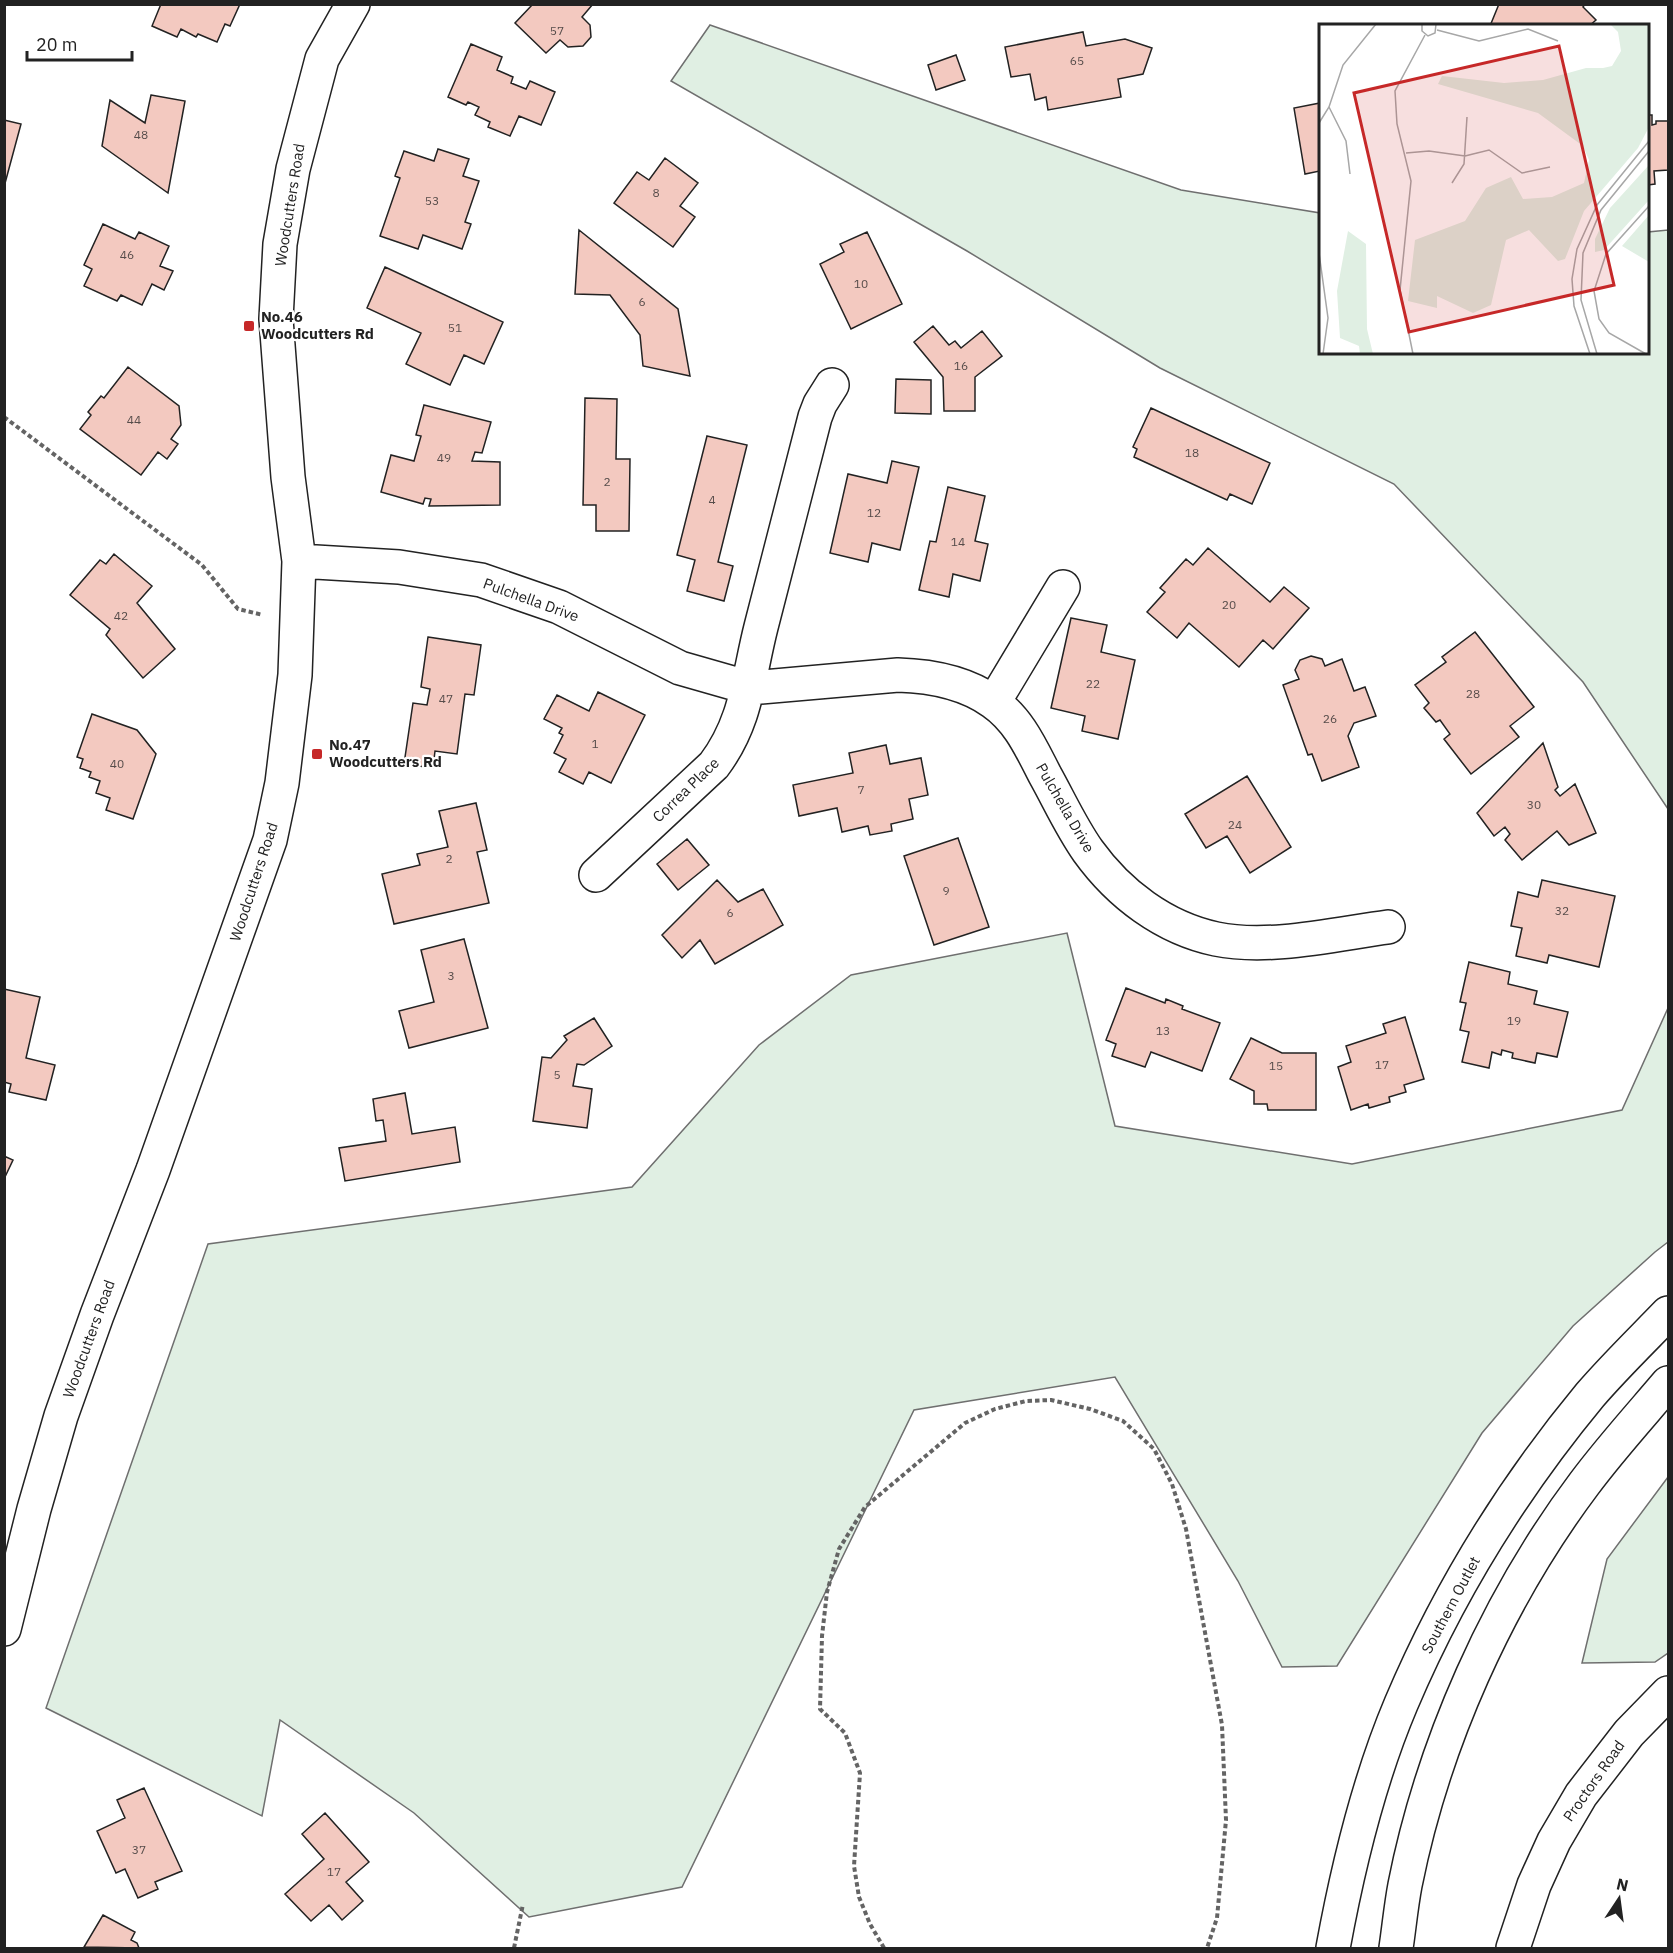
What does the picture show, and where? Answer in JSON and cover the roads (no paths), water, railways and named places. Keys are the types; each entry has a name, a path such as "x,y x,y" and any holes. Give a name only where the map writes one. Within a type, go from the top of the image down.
{"main road":[{"name":"Woodcutters Road","path":"4,1629 34,1509 62,1416 97,1315 153,1170 270,840 282,783 295,675 298,561 288,477 276,319 280,244 293,169 322,59 353,4"},
{"path":"750,688 757,646 815,417 820,404 832,386"},
{"name":"Pulchella Drive","path":"298,561 399,567 481,580 559,607 680,668 750,688 898,675 922,675 971,688 994,702 1022,732 1087,850 1122,889 1160,918 1187,931 1218,939 1249,943 1283,941 1388,927"},
{"path":"994,702 1063,587"},
{"name":"Correa Place","path":"596,875 714,765 727,748 750,688"},
{"name":"Southern Outlet","path":"1333,1948 1357,1833 1376,1773 1400,1706 1448,1607 1503,1514 1549,1448 1592,1394 1668,1313"},
{"path":"1396,1948 1405,1886 1421,1819 1455,1719 1485,1648 1546,1539 1577,1494 1668,1383"},
{"name":"Proctors Road","path":"1513,1948 1542,1867 1554,1841 1581,1795 1629,1733 1668,1693"}],"place":[{"name":"No.46 Woodcutters Rd","path":"249,326"},
{"name":"No.47 Woodcutters Rd","path":"317,754"}]}
